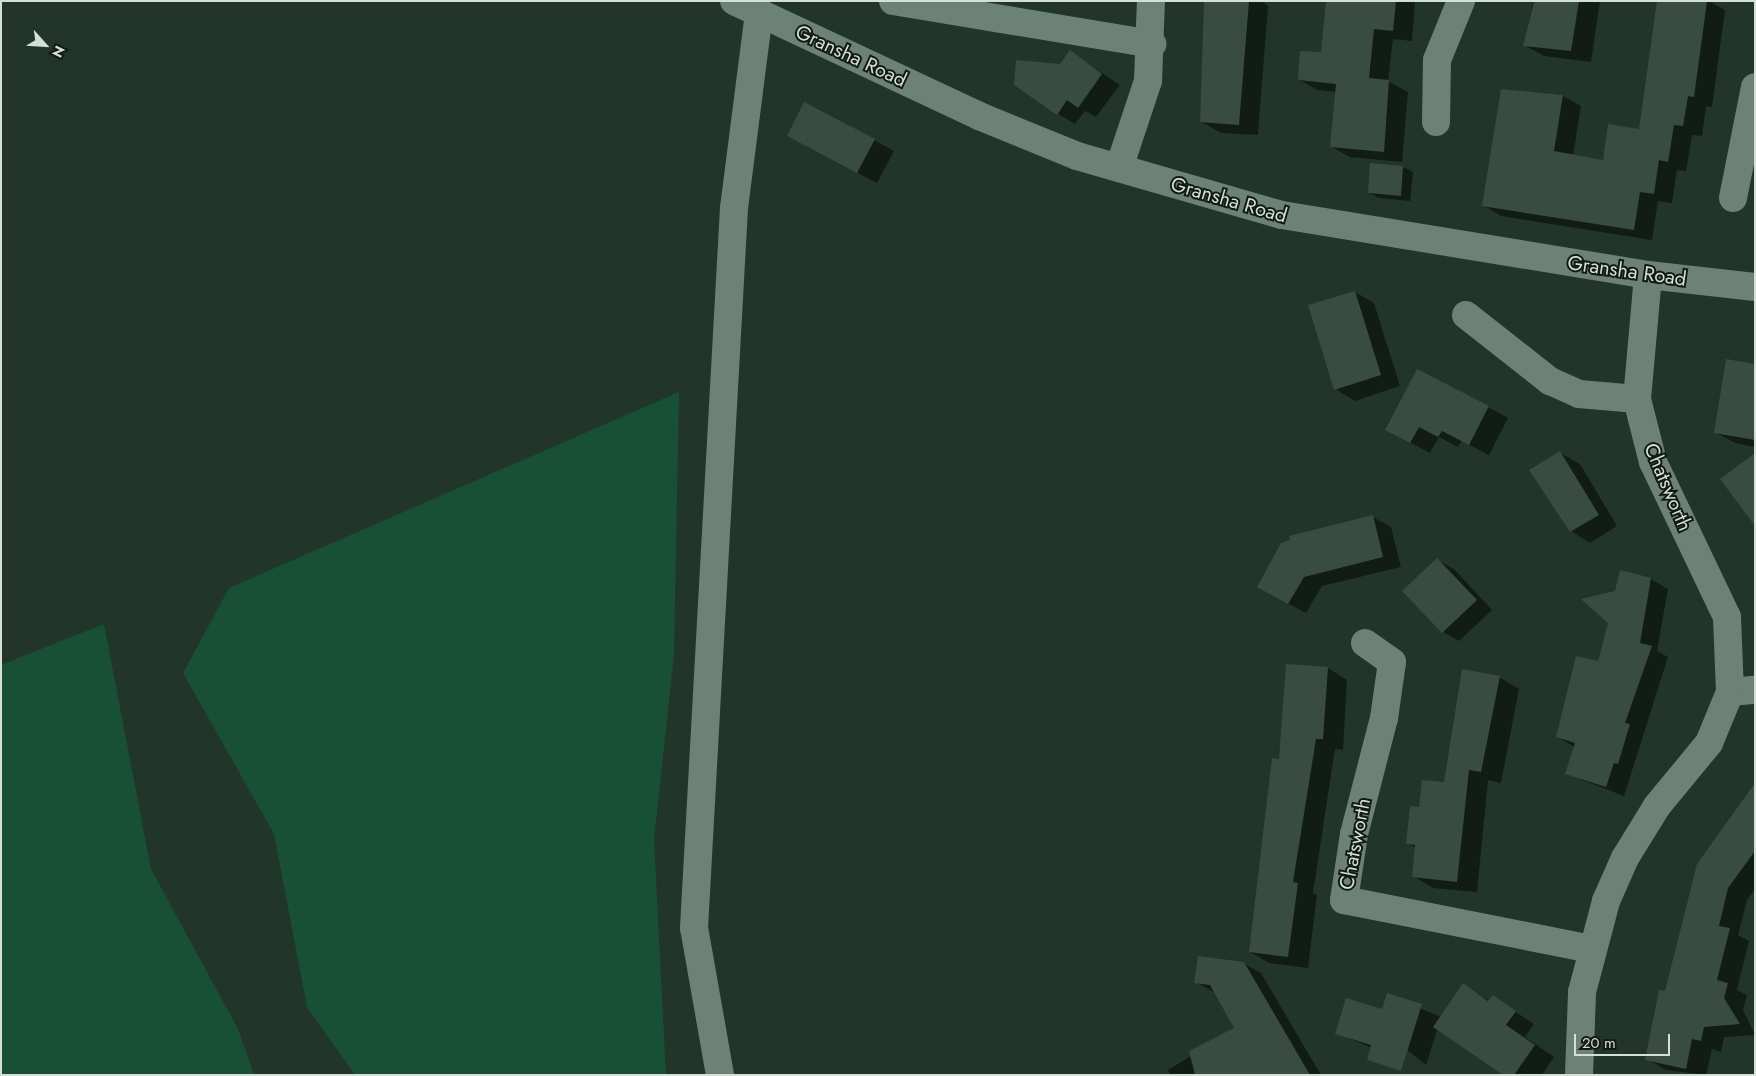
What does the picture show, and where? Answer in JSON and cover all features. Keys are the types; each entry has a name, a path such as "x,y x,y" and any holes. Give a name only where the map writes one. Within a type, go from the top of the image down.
{"street":[{"name":"Gransha Road","path":"734,1 979,116 1119,168 1312,224 1648,275 1755,287"},
{"path":"892,1 1152,44"},
{"path":"1119,168 1148,81 1152,44 1151,1"},
{"path":"1436,122 1437,60 1461,1"},
{"path":"720,1075 694,928 734,208 759,13"},
{"path":"1732,198 1755,87"},
{"name":"Chatsworth","path":"1578,1075 1582,992 1591,949 1625,858 1657,806 1709,743 1743,691 1728,617 1653,462 1637,399 1648,275"},
{"path":"1466,315 1550,381 1579,394 1637,399"},
{"name":"Chatsworth","path":"1365,643 1392,662 1384,718 1354,834 1344,900 1591,949"}],"green space":[{"path":"679,392 674,654 654,840 666,1075 355,1075 307,1007 274,834 183,673 229,588"},
{"path":"104,624 151,869 238,1029 254,1075 1,1075 1,665"}],"building":[{"path":"1204,1 1249,1 1239,125 1200,122"},
{"path":"1326,1 1396,1 1393,31 1374,29 1369,78 1389,80 1384,152 1330,147 1336,84 1298,80 1300,51 1321,52"},
{"path":"1534,1 1579,1 1571,51 1523,46"},
{"path":"1657,1 1707,1 1694,97 1688,96 1683,126 1674,125 1668,162 1659,160 1654,194 1640,192 1634,230 1482,206 1501,89 1563,95 1554,151 1603,160 1608,124 1639,129"},
{"path":"1070,50 1102,74 1078,108 1067,100 1057,115 1014,85 1016,60 1060,64"},
{"path":"804,102 875,139 857,173 787,136"},
{"path":"1370,163 1403,166 1401,196 1368,193"},
{"path":"1355,291 1381,375 1334,390 1308,305"},
{"path":"1726,359 1755,364 1755,440 1714,433"},
{"path":"1417,369 1489,406 1469,445 1442,431 1438,437 1419,427 1410,443 1385,430"},
{"path":"1560,451 1599,515 1570,532 1529,470"},
{"path":"1755,453 1755,526 1720,479"},
{"path":"1373,515 1383,557 1304,577 1288,604 1257,587 1281,543 1290,540 1289,536"},
{"path":"1437,558 1477,600 1442,633 1402,591"},
{"path":"1620,570 1651,578 1640,643 1652,646 1625,723 1630,724 1618,764 1614,763 1606,787 1565,774 1575,743 1556,737 1576,656 1598,661 1608,623 1581,599 1615,591"},
{"path":"1286,664 1328,667 1323,739 1316,739 1293,882 1298,883 1288,957 1249,952 1272,758 1279,759"},
{"path":"1462,669 1500,676 1481,772 1469,770 1457,882 1412,877 1415,845 1406,844 1410,806 1419,807 1422,780 1444,782"},
{"path":"1755,783 1755,851 1728,888 1719,926 1730,928 1717,980 1728,983 1724,998 1740,1024 1704,1027 1701,1041 1692,1039 1686,1069 1645,1060 1659,990 1665,991 1697,864"},
{"path":"1198,956 1244,962 1310,1075 1195,1075 1189,1051 1234,1028 1210,985 1194,983"},
{"path":"1463,983 1488,1001 1493,995 1516,1011 1506,1025 1535,1045 1514,1075 1503,1075 1433,1027"},
{"path":"1387,993 1422,1004 1401,1071 1367,1060 1371,1045 1335,1034 1346,998 1382,1009"}]}
